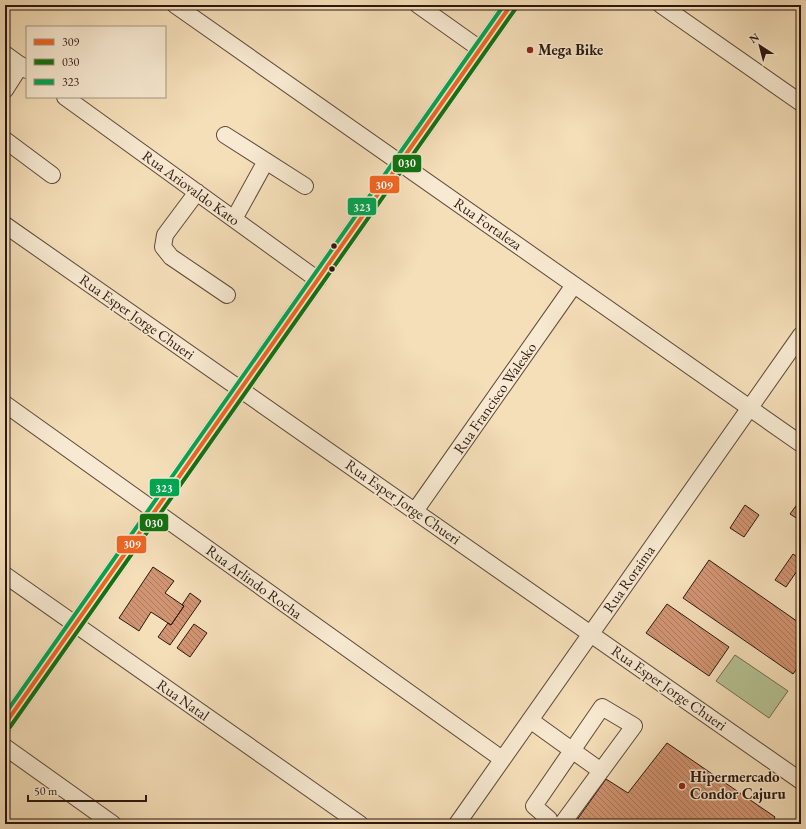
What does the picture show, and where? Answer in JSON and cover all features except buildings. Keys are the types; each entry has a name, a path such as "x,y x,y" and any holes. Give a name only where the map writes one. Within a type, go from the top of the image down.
{"street":[{"name":"Rua Fortaleza","path":"175,5 801,444"},
{"path":"418,5 480,49"},
{"path":"5,724 511,5"},
{"path":"661,5 801,103"},
{"path":"5,54 24,67 5,90"},
{"name":"Rua Ariovaldo Kato","path":"66,98 318,280"},
{"path":"225,135 305,186"},
{"path":"5,140 52,175"},
{"path":"234,219 266,161"},
{"path":"197,192 165,236 163,247 171,257 227,295"},
{"name":"Rua Esper Jorge Chueri","path":"5,224 801,781"},
{"name":"Rua Francisco Walesko","path":"415,511 574,285"},
{"name":"Rua Roraima","path":"457,824 801,335"},
{"name":"Rua Arlindo Rocha","path":"5,404 502,759"},
{"name":"Rua Natal","path":"5,575 360,824"},
{"path":"546,824 550,819 534,806 602,707 634,726 562,824"},
{"path":"530,720 601,770"},
{"path":"5,747 113,824"}],"green space":[{"path":"735,655 788,691 769,718 716,681"}],"transit line":[{"name":"323","path":"5,714 504,5"},
{"name":"309","path":"5,724 511,5"},
{"name":"030","path":"10,727 516,8"}],"place":[{"name":"Mega Bike","path":"530,50"},
{"name":"Hipermercado Condor Cajuru","path":"682,786"}]}
